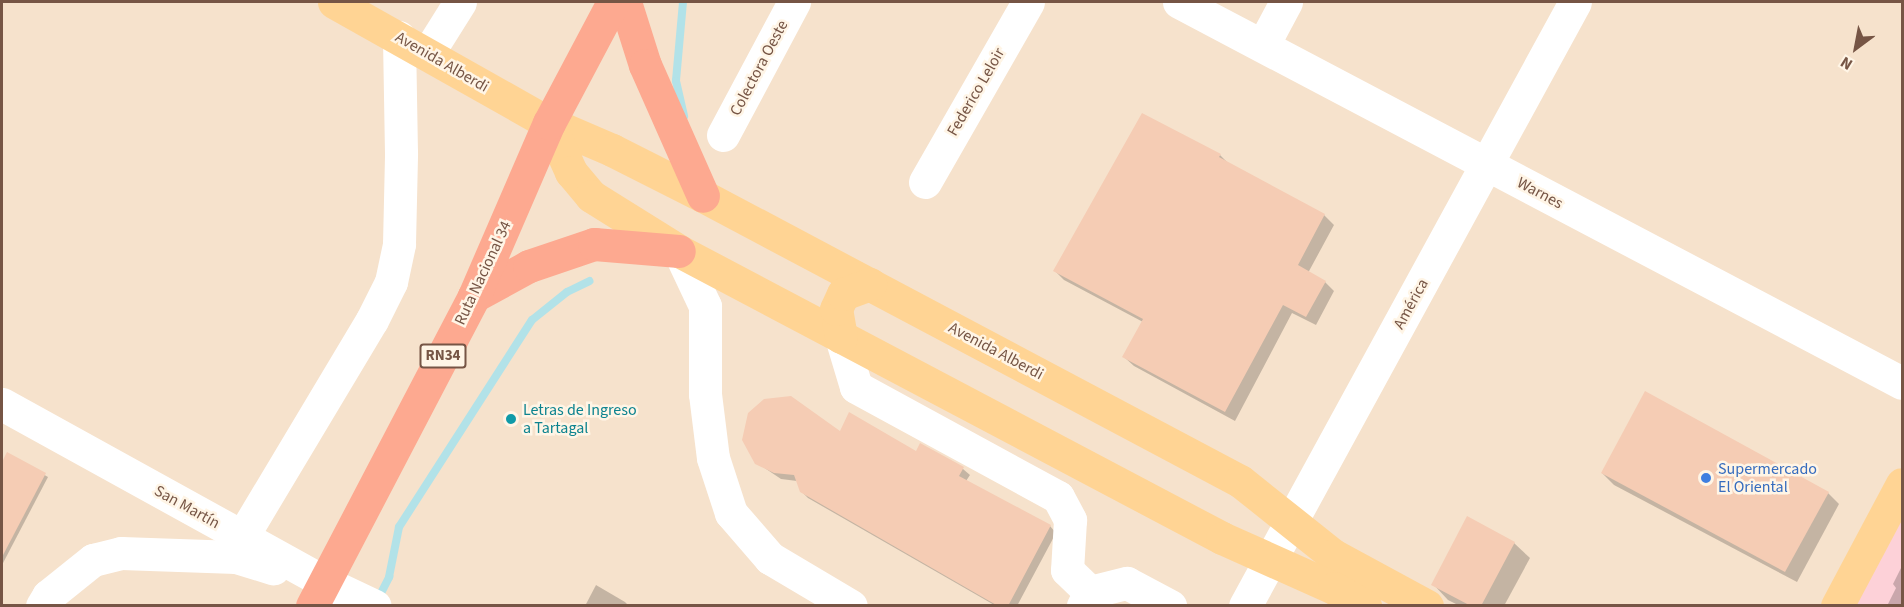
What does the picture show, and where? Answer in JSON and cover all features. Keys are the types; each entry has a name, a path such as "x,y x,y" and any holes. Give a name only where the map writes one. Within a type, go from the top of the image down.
{"highway":[{"name":"Ruta Nacional 34","path":"318,594 474,296 549,123 613,2"},
{"path":"626,2 645,65 703,196"},
{"path":"474,296 529,266 594,244 679,251"}],"main road":[{"name":"Avenida Alberdi","path":"334,2 549,123 612,150 703,196 1240,481 1333,555 1427,606"},
{"path":"549,123 571,172 591,196 679,251 1222,538 1365,606"},
{"path":"841,337 836,309 843,294 870,284"},
{"path":"1837,606 1902,484"}],"street":[{"path":"428,53 460,2"},
{"name":"Colectora Oeste","path":"723,135 794,2"},
{"name":"Federico Leloir","path":"925,182 1028,2"},
{"name":"Warnes","path":"1179,2 1902,382"},
{"path":"1263,45 1286,2"},
{"name":"América","path":"1245,606 1488,165 1575,2"},
{"path":"242,537 372,320 391,282 399,244 401,153 399,37"},
{"path":"679,251 705,306 705,394 713,458 732,513 770,558 850,606"},
{"path":"841,337 856,387 1058,497 1070,520 1067,570 1086,599 1127,583 1170,606"},
{"name":"San Martín","path":"2,404 242,537 318,594 375,606"},
{"path":"42,606 48,596 93,560 121,553 236,557 318,594"}],"shaded area":[{"path":"2,2 1902,2 1902,605 2,605"},
{"path":"1902,504 1902,605 1849,605"}],"building":[{"path":"1142,113 1221,154 1219,157 1325,214 1298,265 1326,281 1306,317 1283,305 1225,412 1122,357 1143,319 1053,271"},
{"name":"Supermercado El Oriental","path":"1645,391 1829,492 1785,572 1601,473"},
{"path":"791,396 840,431 849,412 916,451 920,443 964,467 959,476 1051,525 1008,606 998,606 800,492 794,475 774,473 755,464 742,440 748,413 764,399"},
{"path":"7,452 46,473 2,557 2,462"},
{"path":"1467,516 1515,542 1481,606 1471,606 1431,585"}],"waterway":[{"path":"683,2 676,81 684,116"},
{"path":"378,599 389,577 399,527 532,320 567,292 590,281"}],"place":[{"name":"Letras de Ingreso a Tartagal","path":"511,419"},
{"name":"Supermercado El Oriental","path":"1706,478"}]}
